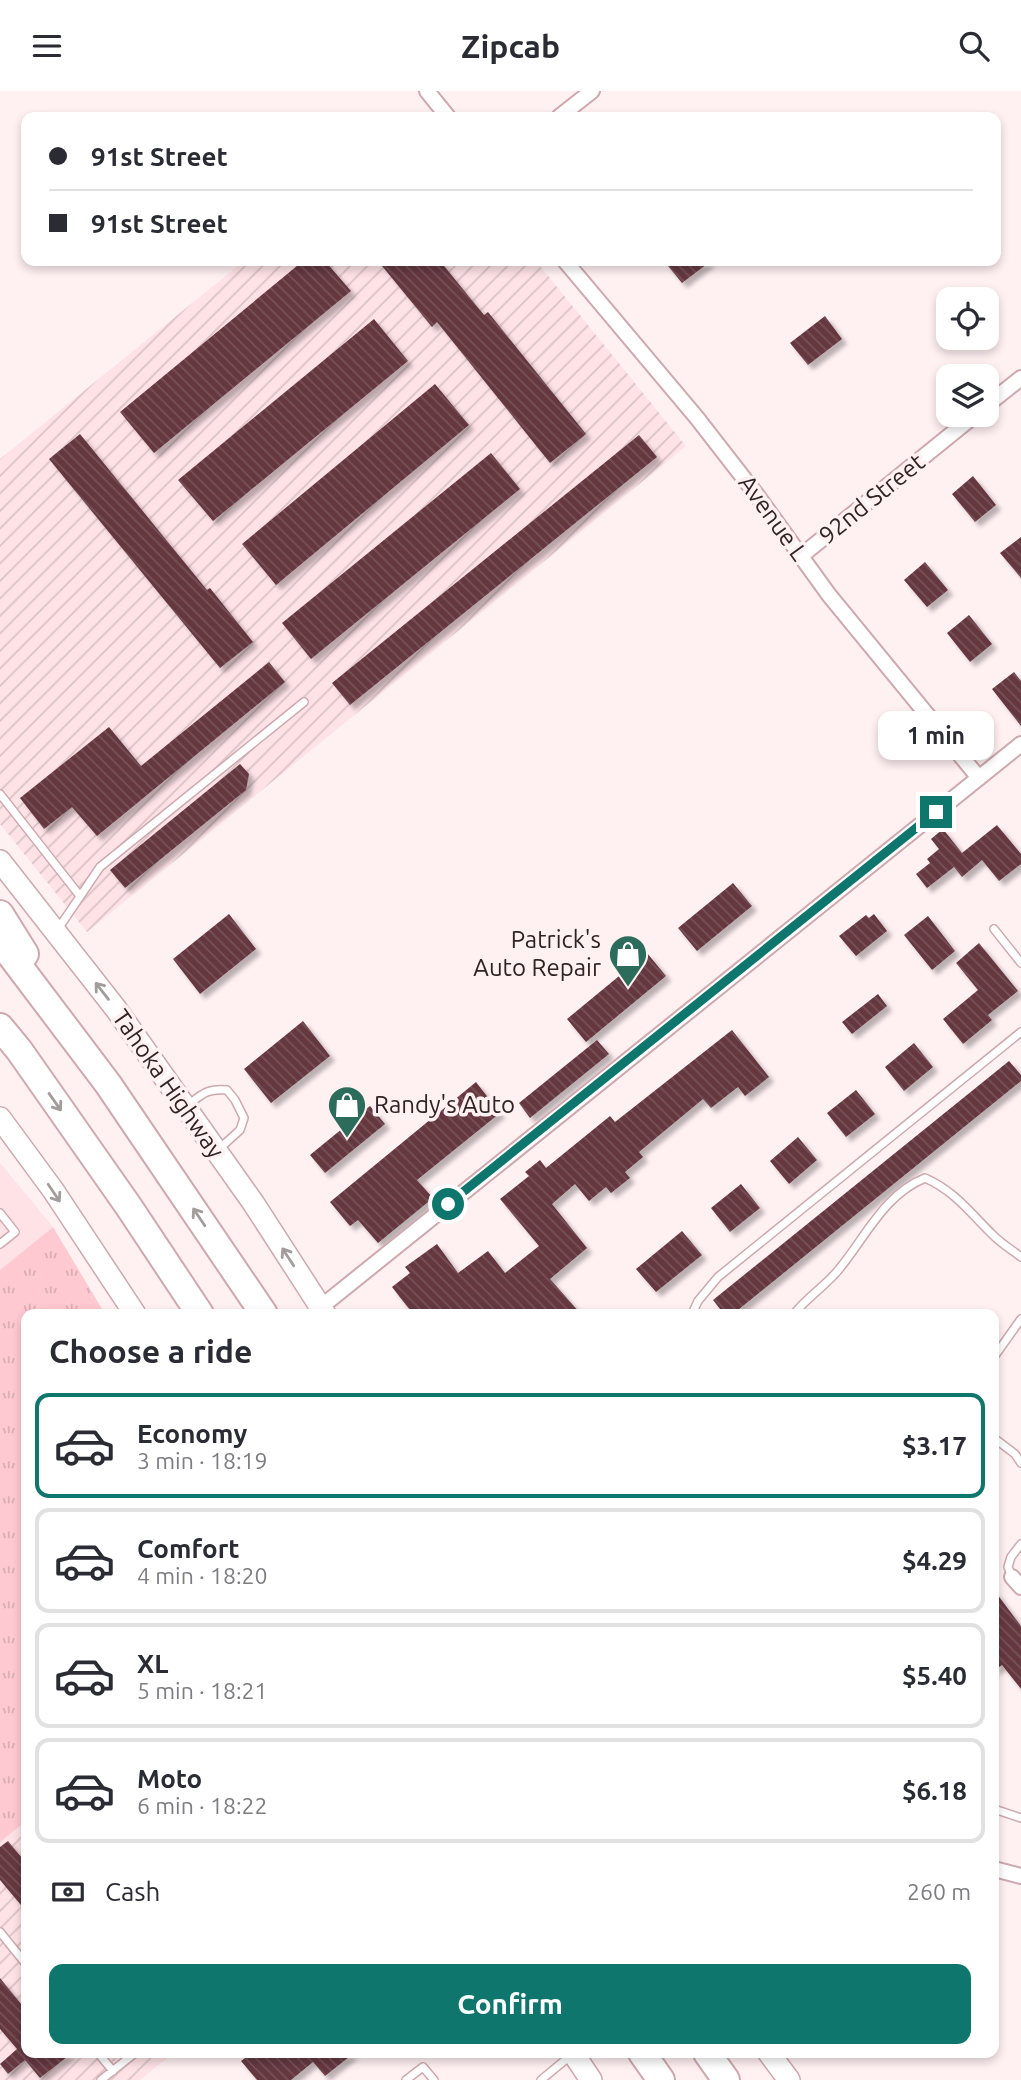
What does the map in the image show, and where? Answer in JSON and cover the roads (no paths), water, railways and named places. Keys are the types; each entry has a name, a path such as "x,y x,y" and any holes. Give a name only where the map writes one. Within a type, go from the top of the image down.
{"highway":[{"path":"0,914 98,1072"},
{"name":"Tahoka Highway","path":"0,941 98,1072 261,1309"},
{"path":"0,1027 129,1207 197,1309"},
{"path":"0,1035 31,1067"},
{"path":"646,2058 661,2080"},
{"path":"711,2058 726,2080"}],"main road":[{"name":"Tahoka Highway","path":"0,861 116,1009 322,1309"},
{"path":"0,1118 53,1190 132,1309"},
{"path":"576,2058 591,2080"},
{"path":"773,2058 789,2080"}],"street":[{"path":"427,91 444,112"},
{"path":"565,112 592,91"},
{"name":"Avenue L","path":"569,266 697,418 829,595 979,778"},
{"path":"999,395 1021,378"},
{"name":"92nd Street","path":"801,556 960,427"},
{"path":"324,1309 1021,744"},
{"path":"999,1870 1021,1876"}],"lane":[{"path":"56,933 100,867 304,702"},
{"path":"0,794 80,896"},
{"path":"994,929 1021,963"},
{"path":"694,1309 718,1277 1021,1033"},
{"path":"184,1108 206,1090 227,1090 235,1100 243,1118 240,1130 216,1151"},
{"path":"799,1309 840,1269 859,1239 897,1195 912,1183 925,1178 943,1186 996,1238 1021,1257"},
{"path":"0,1213 15,1232 0,1244"},
{"path":"999,1350 1021,1319"},
{"path":"999,1442 1015,1454 1021,1463"},
{"path":"1017,1582 1008,1567 1011,1557 1021,1544"},
{"path":"999,1811 1021,1818"},
{"path":"0,1932 21,1958"},
{"path":"102,2058 113,2071"},
{"path":"101,2080 129,2058"},
{"path":"541,2080 567,2058"},
{"path":"406,2080 423,2067 434,2080"}],"place":[{"name":"Patrick's Auto Repair","path":"628,988"},
{"name":"Randy's Auto","path":"347,1139"}]}
